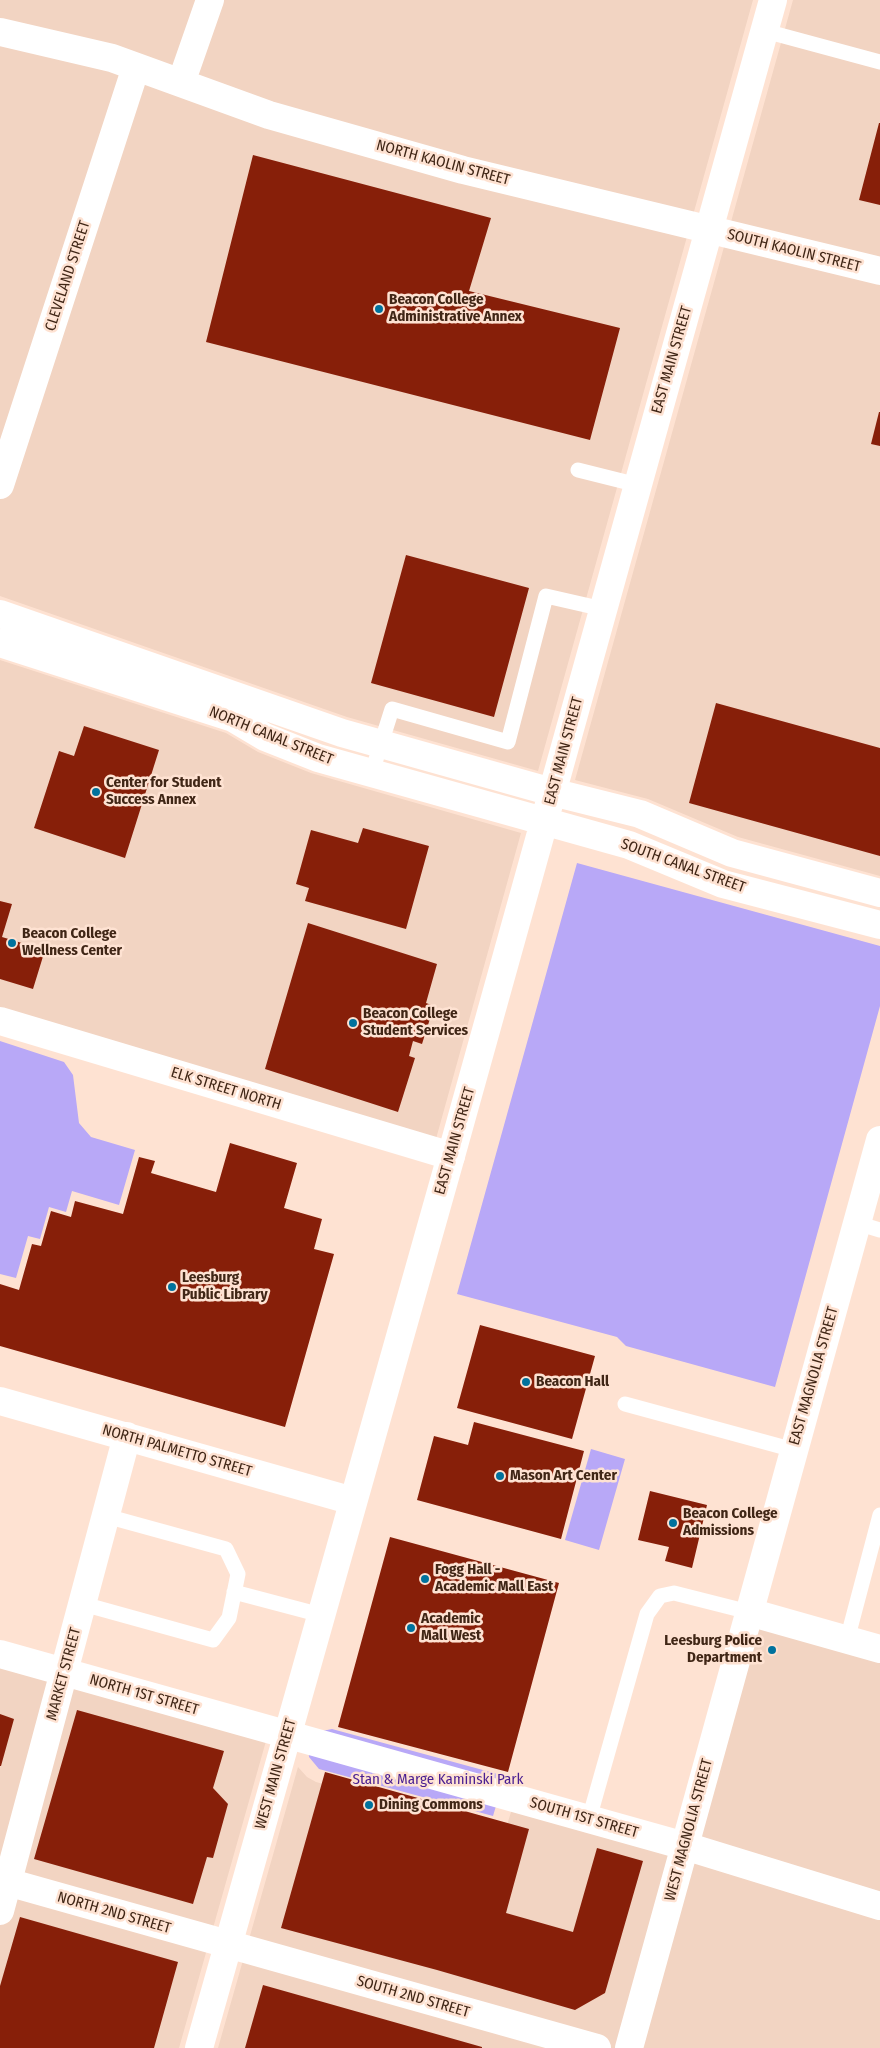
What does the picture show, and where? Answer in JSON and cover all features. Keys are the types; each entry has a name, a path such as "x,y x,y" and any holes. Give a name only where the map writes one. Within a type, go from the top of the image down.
{"street":[{"path":"181,83 210,0"},
{"name":"EAST MAIN STREET","path":"354,1501 773,0"},
{"path":"0,32 112,58 136,67"},
{"name":"NORTH KAOLIN STREET","path":"136,67 269,116 444,164 709,230"},
{"name":"CLEVELAND STREET","path":"0,485 136,67"},
{"name":"SOUTH KAOLIN STREET","path":"709,230 880,272"},
{"path":"0,614 191,679 324,727 552,792 640,814 732,852 880,894"},
{"name":"NORTH CANAL STREET","path":"0,642 234,718 265,736 318,758 544,823"},
{"name":"SOUTH CANAL STREET","path":"544,823 629,845 723,884 880,926"},
{"name":"ELK STREET NORTH","path":"0,1021 451,1156"},
{"name":"EAST MAGNOLIA STREET","path":"749,1612 794,1450 868,1226 880,1140"},
{"name":"NORTH PALMETTO STREET","path":"0,1401 354,1501"},
{"name":"MARKET STREET","path":"0,1911 4,1881 65,1672 127,1436"},
{"name":"WEST MAIN STREET","path":"199,2048 354,1501"},
{"path":"749,1612 880,1649"},
{"name":"WEST MAGNOLIA STREET","path":"628,2048 749,1612"},
{"name":"NORTH 1ST STREET","path":"0,1654 287,1735"},
{"name":"SOUTH 1ST STREET","path":"287,1735 685,1846 880,1906"},
{"name":"NORTH 2ND STREET","path":"4,1881 228,1946"},
{"name":"SOUTH 2ND STREET","path":"228,1946 597,2048"}],"lane":[{"path":"764,31 880,62"},
{"path":"578,470 638,485"},
{"path":"372,772 392,709 508,742 546,596 603,609"},
{"path":"625,1404 794,1450"},
{"path":"847,1640 880,1515"},
{"path":"83,1604 212,1640 229,1618 238,1574 226,1549 106,1516"},
{"path":"234,1592 321,1615"},
{"path":"588,1819 647,1614 660,1596 674,1593 749,1612"}],"shaded area":[{"path":"0,0 753,0 538,771 347,717 0,596"},
{"path":"793,0 880,0 880,876 738,837 648,799 575,780"},
{"path":"0,660 226,733 258,752 311,773 521,833 434,1146 0,1013"},
{"path":"744,1603 880,1641 880,2048 218,2048 298,1767 307,1777 316,1782 489,1830 507,1825 516,1796 673,1839"},
{"path":"0,1653 270,1727 179,2048 0,2048"}],"green space":[{"path":"577,863 880,946 880,1006 775,1387 626,1346 617,1337 457,1294"},
{"path":"0,1041 64,1062 73,1075 79,1123 91,1137 135,1150 119,1205 72,1191 66,1212 49,1207 40,1239 28,1236 16,1278 0,1274"},
{"path":"591,1449 625,1459 599,1550 565,1540"},
{"name":"Stan & Marge Kaminski Park","path":"332,1729 505,1776 493,1816 319,1769 309,1757 308,1744 317,1732"}],"building":[{"path":"880,123 880,205 859,200"},
{"name":"Beacon College Administrative Annex","path":"253,155 491,218 469,291 620,328 590,440 206,342"},
{"path":"880,412 880,446 871,444"},
{"path":"406,555 529,588 494,717 371,683"},
{"path":"716,703 880,748 880,856 689,803"},
{"name":"Center for Student Success Annex","path":"84,726 159,750 125,858 34,828 59,751 74,756"},
{"path":"363,828 429,846 406,929 305,901 309,888 296,884 311,830 358,843"},
{"name":"Beacon College Wellness Center","path":"0,901 12,904 2,937 45,950 33,989 0,979"},
{"name":"Beacon College Student Services","path":"308,923 437,964 426,1003 434,1006 422,1044 413,1041 409,1056 415,1058 398,1112 265,1069"},
{"name":"Leesburg Public Library","path":"230,1143 297,1163 284,1208 322,1219 314,1249 334,1254 285,1427 0,1346 0,1284 19,1290 32,1244 41,1246 51,1211 71,1217 75,1201 123,1214 139,1157 155,1161 151,1173 216,1192"},
{"name":"Beacon Hall","path":"480,1325 595,1356 572,1439 457,1408"},
{"name":"Mason Art Center","path":"474,1422 584,1451 561,1539 417,1500 434,1436 468,1445"},
{"name":"Beacon College Admissions","path":"650,1491 707,1505 692,1568 665,1561 669,1547 638,1540"},
{"path":"390,1537 559,1583 508,1772 338,1727"},
{"path":"77,1710 224,1751 213,1788 228,1804 213,1858 207,1857 193,1904 34,1859"},
{"path":"0,1714 14,1719 1,1766 0,1766"},
{"path":"325,1772 529,1829 506,1913 573,1932 597,1848 643,1861 605,1993 575,2010 281,1928"},
{"path":"20,1917 178,1962 154,2048 0,2048 0,1986"},
{"path":"263,1985 482,2047 482,2048 245,2048"}],"place":[{"name":"Beacon College Administrative Annex","path":"379,309"},
{"name":"Center for Student Success Annex","path":"96,792"},
{"name":"Beacon College Wellness Center","path":"12,943"},
{"name":"Beacon College Student Services","path":"353,1023"},
{"name":"Leesburg Public Library","path":"172,1287"},
{"name":"Beacon Hall","path":"526,1382"},
{"name":"Mason Art Center","path":"500,1476"},
{"name":"Beacon College Admissions","path":"673,1523"},
{"name":"Fogg Hall - Academic Mall East","path":"425,1579"},
{"name":"Academic Mall West","path":"411,1628"},
{"name":"Leesburg Police Department","path":"772,1650"},
{"name":"Dining Commons","path":"369,1805"}]}
